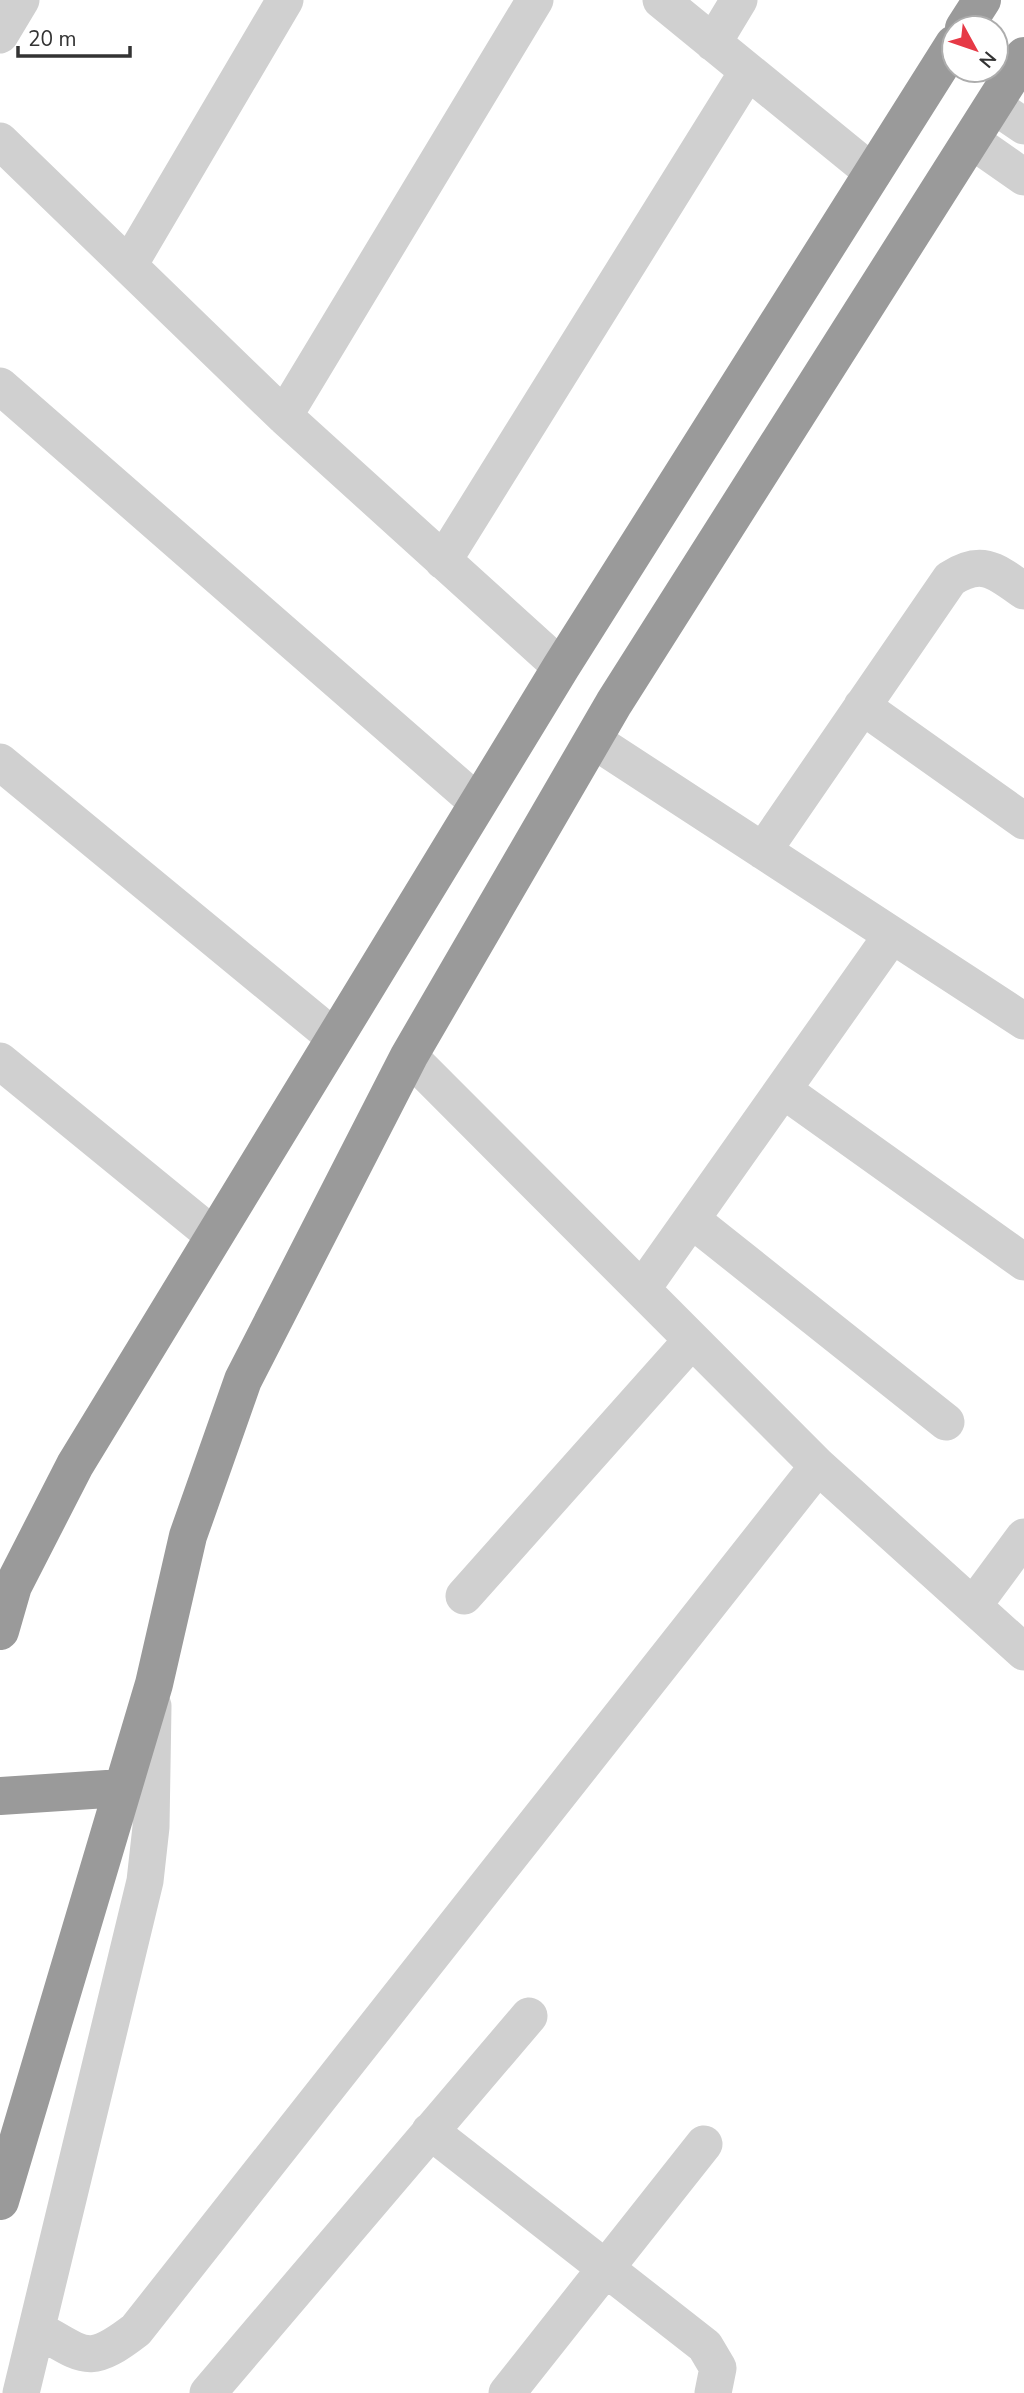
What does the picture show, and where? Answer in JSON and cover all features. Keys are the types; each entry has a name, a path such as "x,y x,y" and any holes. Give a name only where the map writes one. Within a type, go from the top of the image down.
{"highway":[{"path":"0,2201 153,1684 188,1536 243,1380 409,1056 593,740 1024,56"},
{"path":"0,1631 13,1586 75,1465 561,667 940,66"},
{"path":"0,1796 122,1788"}],"street":[{"path":"0,35 21,0"},
{"path":"130,265 285,0"},
{"path":"284,416 535,0"},
{"path":"661,0 873,173"},
{"path":"713,43 739,0"},
{"path":"443,561 748,71"},
{"path":"993,105 1024,126"},
{"path":"971,140 1024,177"},
{"path":"0,141 284,416 561,667"},
{"path":"0,386 478,803"},
{"path":"763,851 950,579 967,569 985,568 1001,574 1024,591"},
{"path":"862,706 1024,821"},
{"path":"593,740 1024,1021"},
{"path":"0,762 335,1038"},
{"path":"642,1290 892,935"},
{"path":"409,1056 818,1466 1024,1652"},
{"path":"0,1061 214,1236"},
{"path":"783,1090 1024,1262"},
{"path":"692,1220 946,1422"},
{"path":"464,1596 692,1340"},
{"path":"37,2329 84,2356 107,2353 136,2330 818,1466"},
{"path":"973,1606 1024,1537"},
{"path":"21,2393 145,1881 151,1827 153,1684"},
{"path":"208,2393 529,2016"},
{"path":"430,2131 705,2346 718,2368 713,2393"},
{"path":"507,2393 704,2144"}]}
